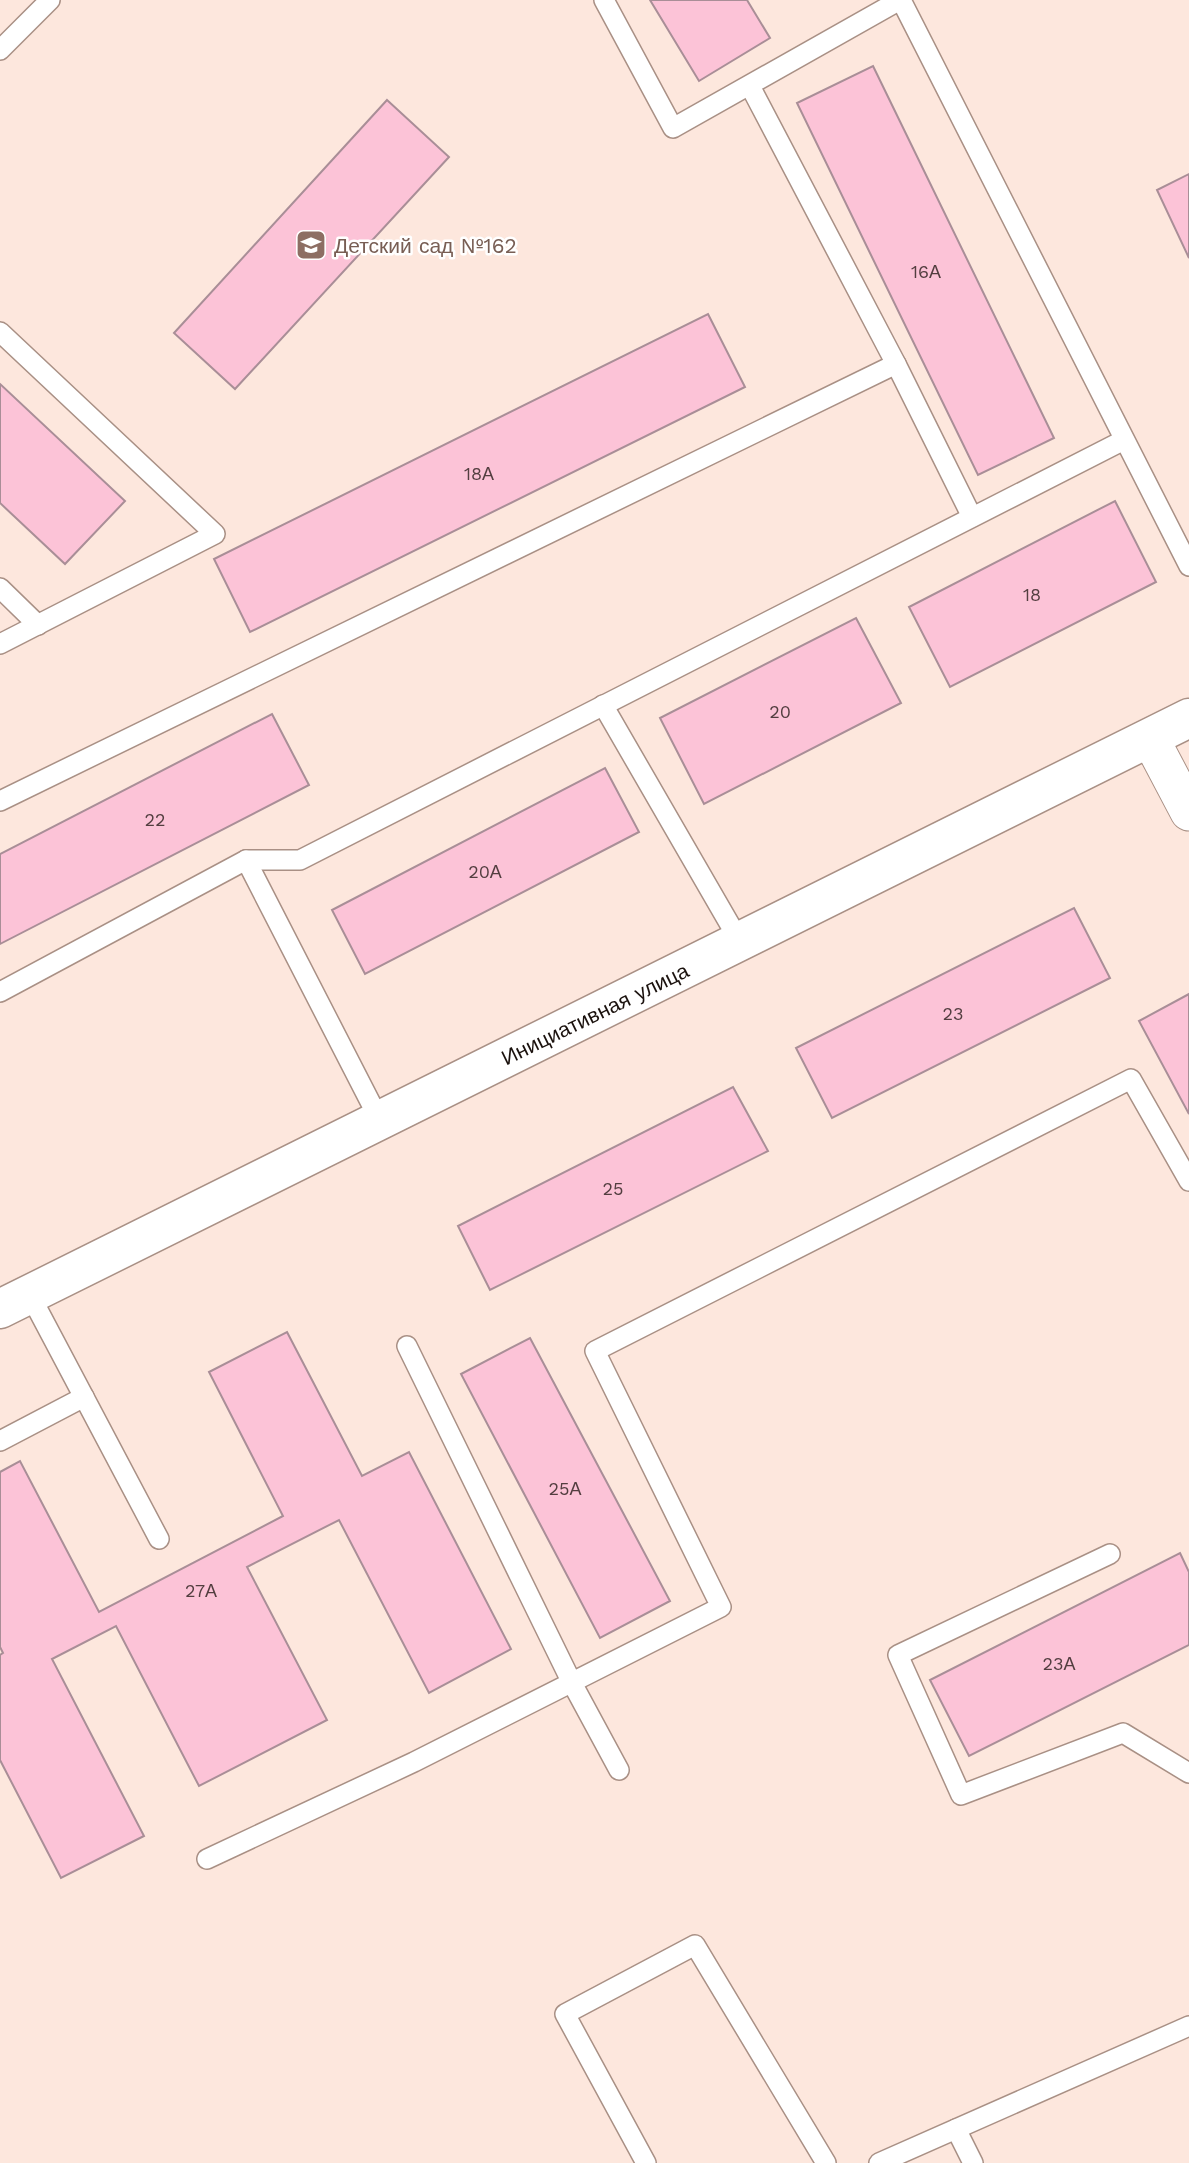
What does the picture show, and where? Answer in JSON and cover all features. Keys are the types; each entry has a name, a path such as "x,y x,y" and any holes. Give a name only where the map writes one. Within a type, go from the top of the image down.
{"main road":[{"name":"Инициативная улица","path":"15,1302 1189,718"}],"street":[{"path":"1150,738 1189,813"}],"lane":[{"path":"0,50 50,0"},
{"path":"604,0 673,128 900,0 1189,566"},
{"path":"750,86 896,364 972,517"},
{"path":"0,332 215,534 0,644"},
{"path":"0,801 896,364"},
{"path":"0,992 246,860 300,860 1124,440"},
{"path":"0,588 37,625"},
{"path":"603,705 740,942"},
{"path":"246,860 380,1121"},
{"path":"207,1859 414,1762 721,1608 595,1351 1131,1079 1189,1181"},
{"path":"15,1302 84,1397 159,1539"},
{"path":"407,1346 572,1682 619,1770"},
{"path":"0,1441 84,1397"},
{"path":"1110,1553 898,1655 961,1795 1123,1733 1189,1773"},
{"path":"646,2163 565,2014 695,1945 826,2163"},
{"path":"879,2163 1188,2029"},
{"path":"956,2129 973,2163"}],"building":[{"path":"650,0 747,0 770,38 699,81"},
{"path":"873,66 1054,438 978,475 797,103"},
{"name":"Детский сад №162","path":"387,100 449,157 235,389 174,333"},
{"path":"1189,174 1189,258 1157,190"},
{"path":"708,314 745,387 250,632 214,559"},
{"path":"0,384 125,501 65,564 0,503"},
{"path":"1115,501 1156,582 950,687 909,607"},
{"path":"856,618 901,703 704,804 660,718"},
{"path":"272,714 309,785 0,944 0,854"},
{"path":"605,768 639,832 365,974 332,910"},
{"path":"1074,908 1110,978 832,1118 796,1048"},
{"path":"1189,994 1189,1114 1139,1021"},
{"path":"733,1087 768,1151 490,1290 458,1226"},
{"path":"287,1332 362,1476 409,1452 511,1649 429,1693 339,1520 247,1567 327,1720 199,1786 116,1626 52,1659 144,1836 61,1878 0,1760 0,1655 3,1653 0,1647 0,1472 20,1461 99,1612 283,1516 209,1372"},
{"path":"530,1338 670,1601 600,1638 461,1374"},
{"path":"1180,1553 1189,1572 1189,1645 969,1756 930,1680"}],"place":[{"name":"Детский сад №162","path":"311,245"}]}
